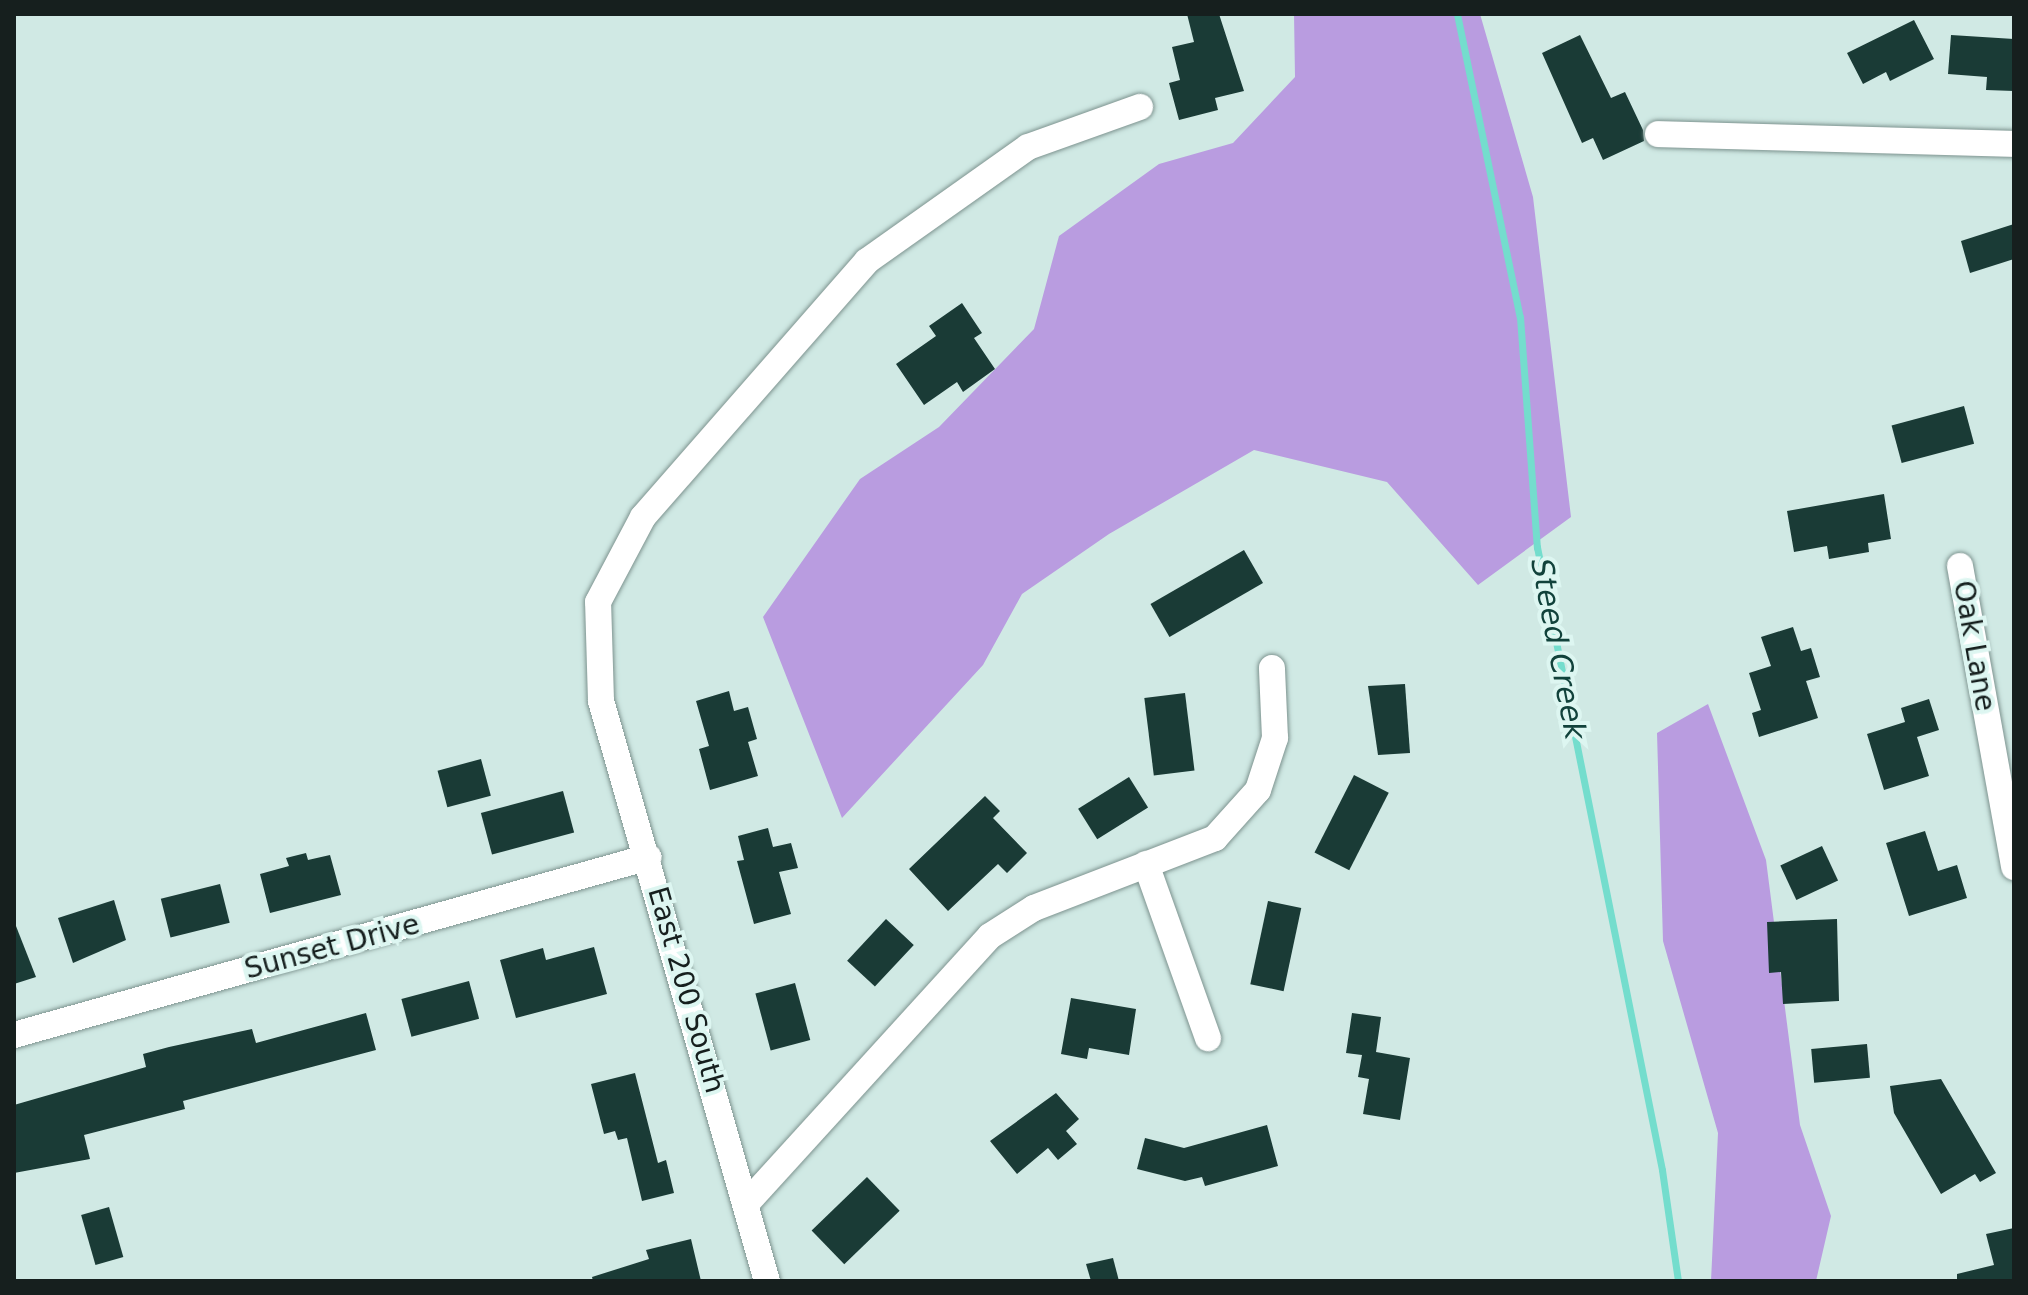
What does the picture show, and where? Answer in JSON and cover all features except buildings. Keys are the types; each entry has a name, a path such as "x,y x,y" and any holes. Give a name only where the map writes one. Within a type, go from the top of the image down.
{"street":[{"name":"East 200 South","path":"767,1281 649,857 601,701 598,602 643,517 867,261 1028,147 1140,107"},
{"path":"1658,134 1920,138 2014,144"},
{"name":"Oak Lane","path":"1960,566 2014,867"},
{"path":"746,1204 990,936 1034,908 1215,838 1258,790 1275,738 1272,668"},
{"name":"Sunset Drive","path":"14,1035 649,857"},
{"path":"1146,864 1208,1038"}],"shaded area":[{"path":"1294,14 1480,14 1533,197 1571,517 1478,585 1387,482 1254,450 1109,534 1022,594 983,665 842,818 763,617 860,479 939,427 1034,329 1059,236 1159,164 1233,143 1295,77"},
{"path":"1708,704 1766,860 1800,1125 1831,1216 1816,1281 1711,1281 1718,1133 1663,941 1657,733"}],"waterway":[{"name":"Steed Creek","path":"1457,14 1520,317 1537,547 1662,1170 1678,1281"}]}
